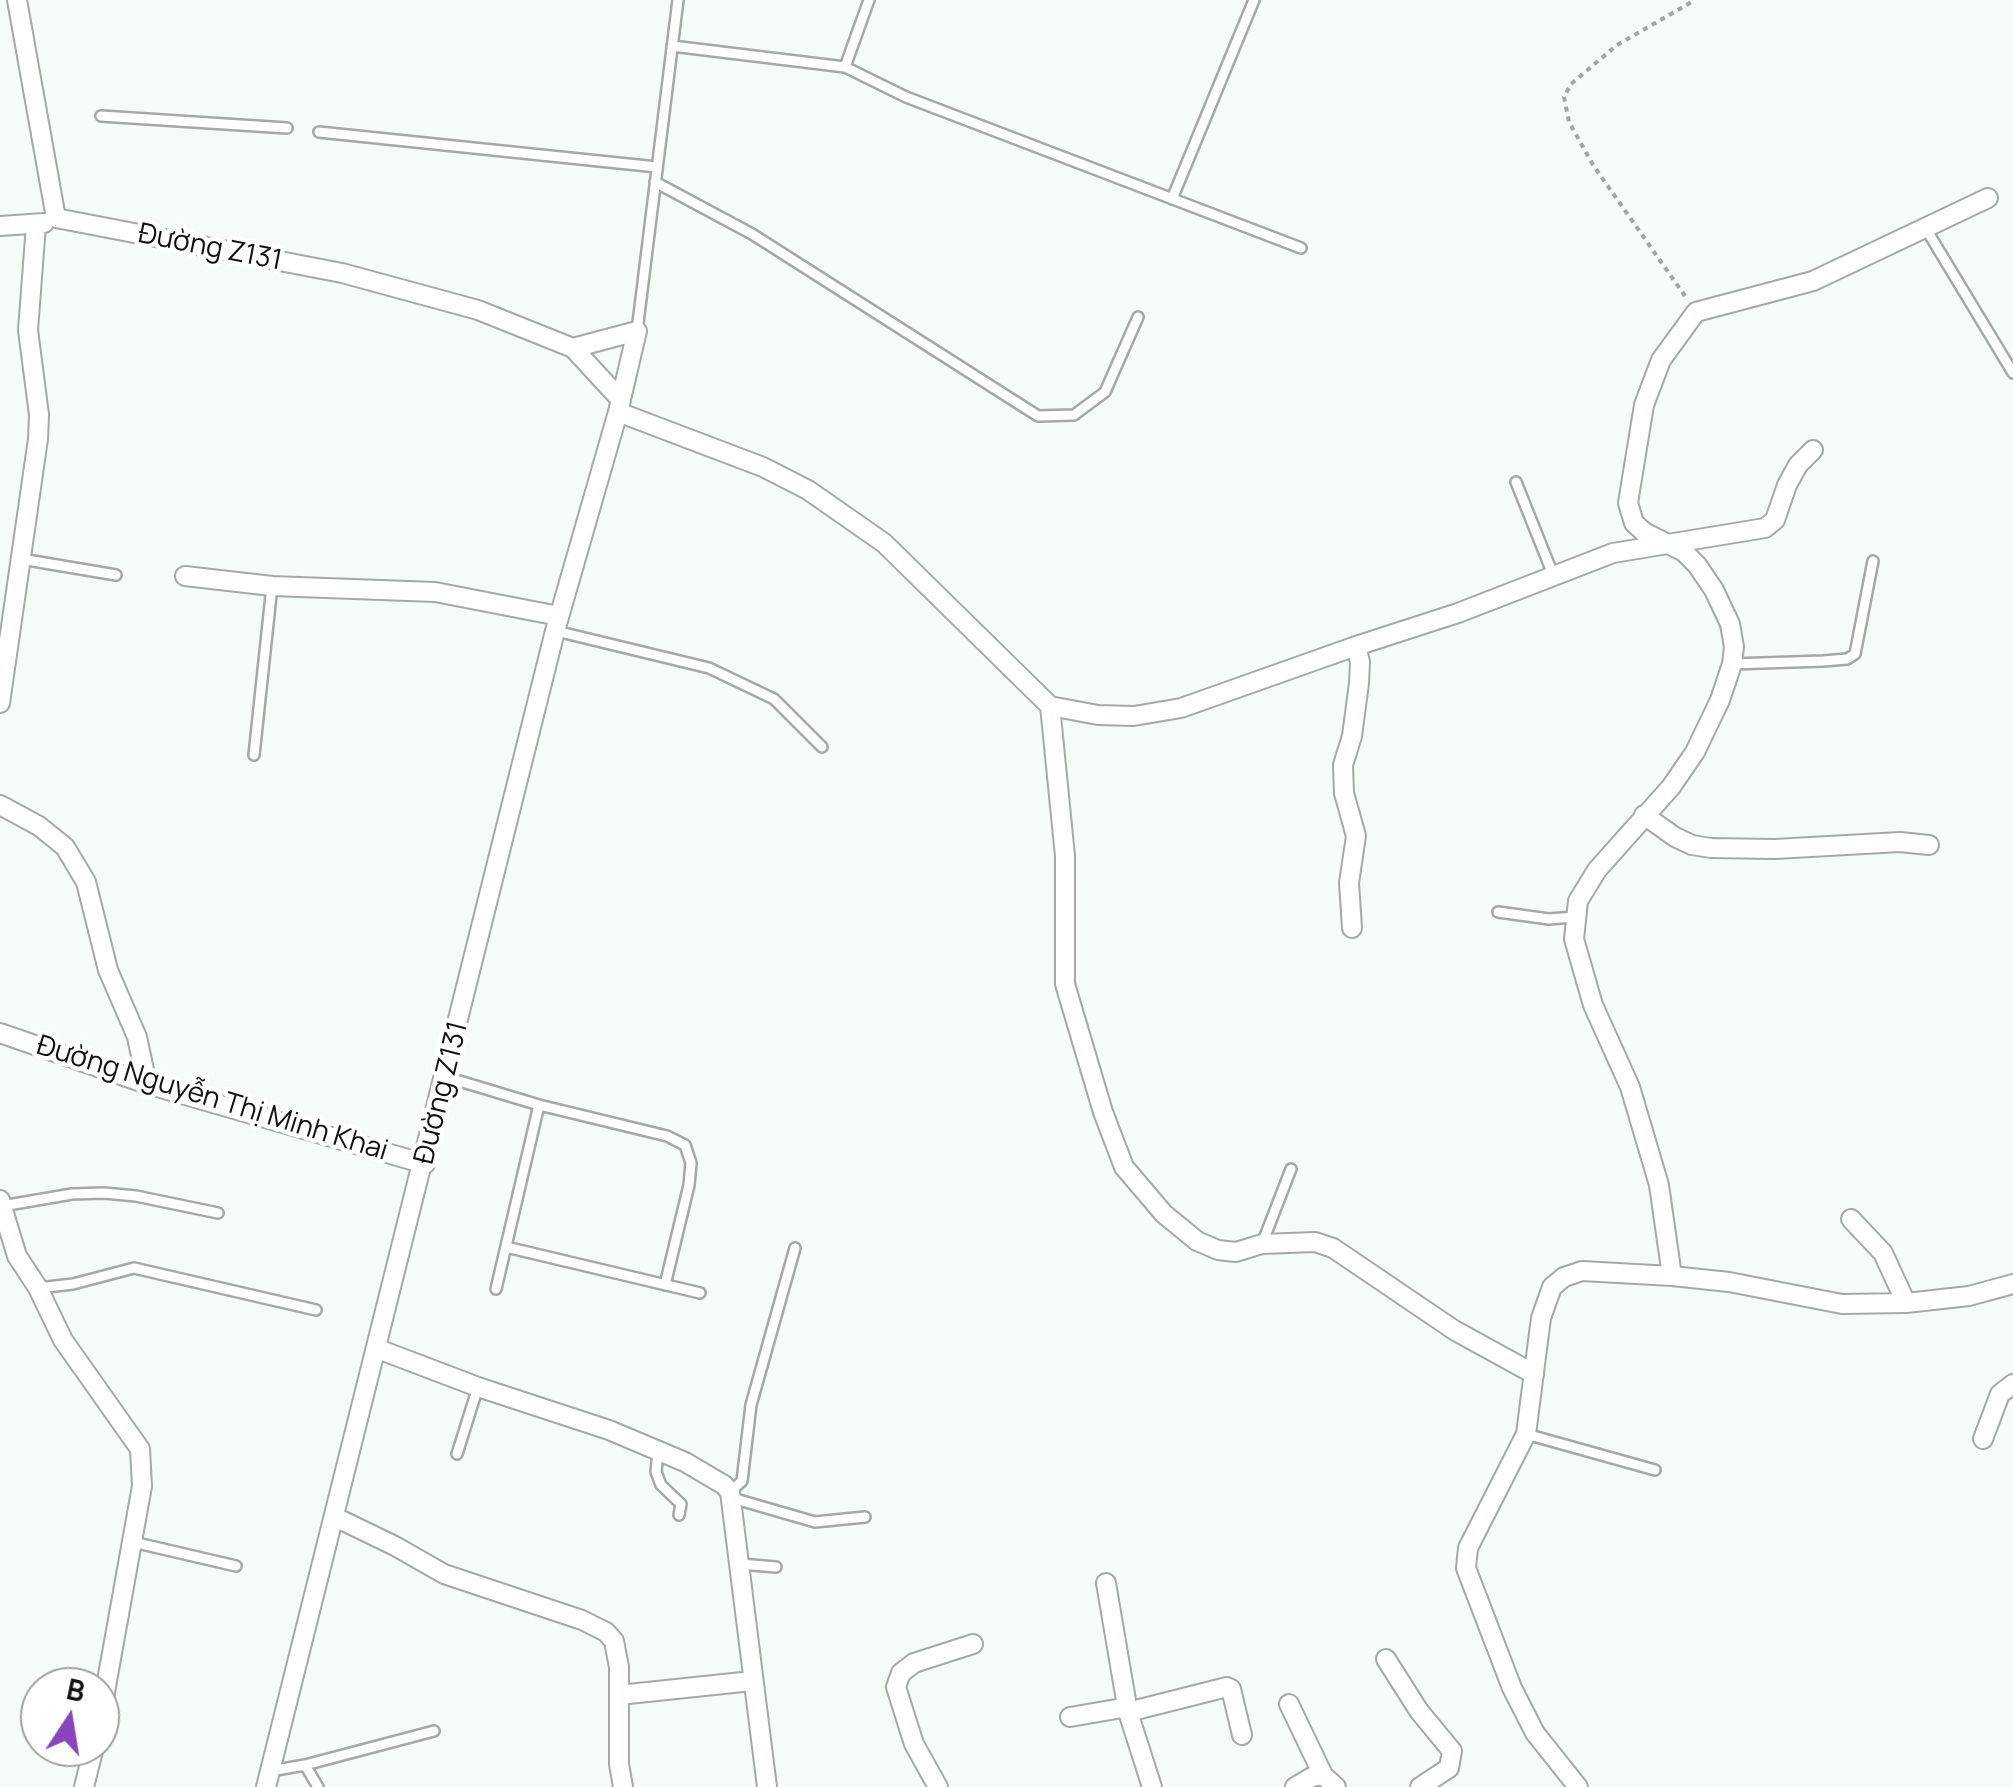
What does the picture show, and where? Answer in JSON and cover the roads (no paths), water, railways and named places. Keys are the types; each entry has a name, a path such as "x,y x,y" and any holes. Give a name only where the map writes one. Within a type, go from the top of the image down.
{"street":[{"path":"0,226 36,225 56,218 18,0"},
{"path":"1672,1276 1659,1185 1630,1088 1593,1005 1574,939 1578,901 1596,870 1671,787 1695,752 1732,664 1730,624 1697,565 1634,523 1628,503 1644,404 1672,344 1696,312 1813,281 1988,198"},
{"name":"Đường Z131","path":"56,218 342,273 478,310 573,348"},
{"path":"0,703 38,427 28,330 36,225"},
{"path":"637,331 573,348 619,406 763,467 849,516 884,543 1050,706 1098,715 1134,716 1181,708 1458,614 1613,553 1721,538 1771,526 1798,465 1813,450"},
{"name":"Đường Z131","path":"268,1779 557,624 637,331"},
{"path":"184,576 272,586 436,592 557,624"},
{"path":"1352,928 1349,883 1356,836 1344,793 1342,765 1352,736 1359,683 1356,646"},
{"path":"1050,706 1066,856 1065,984 1103,1112 1124,1167 1164,1214 1197,1241 1236,1252 1262,1244 1315,1242 1333,1248 1454,1330 1534,1374"},
{"path":"0,805 39,826 64,847 86,882 114,990 137,1037 147,1084"},
{"path":"1644,815 1674,838 1711,848 1776,849 1900,842 1929,846"},
{"name":"Đường Nguyễn Thị Minh Khai","path":"0,1033 147,1084 424,1164"},
{"path":"1,1203 17,1256 38,1288 63,1340 140,1449 142,1486 109,1667"},
{"path":"1851,1219 1883,1254 1906,1303"},
{"path":"1578,1787 1535,1734 1512,1688 1466,1568 1468,1548 1526,1434 1546,1300 1552,1287 1582,1271 1672,1276 1730,1282 1842,1304 1906,1303 1969,1296 2013,1284"},
{"path":"378,1348 478,1387 609,1430 715,1479 730,1495 768,1787"},
{"path":"1984,1439 2000,1394 2013,1384"},
{"path":"335,1517 444,1574 582,1620 606,1632 618,1651 618,1764 623,1787"},
{"path":"1106,1584 1128,1709 1152,1787"},
{"path":"938,1787 914,1744 896,1687 901,1673 914,1663 972,1644"},
{"path":"1386,1659 1419,1711 1452,1751 1449,1768 1420,1787"},
{"path":"619,1695 752,1681"},
{"path":"1070,1716 1128,1709 1227,1686 1242,1734"},
{"path":"1289,1704 1329,1781"},
{"path":"1295,1787 1312,1777 1329,1781"}],"lane":[{"path":"637,331 678,0"},
{"path":"846,67 869,0"},
{"path":"1172,199 1254,0"},
{"path":"672,46 846,67 906,97 1301,248"},
{"path":"101,116 287,128"},
{"path":"319,132 657,167"},
{"path":"655,182 752,234 1038,416 1074,415 1104,392 1138,317"},
{"path":"1926,229 2013,373"},
{"path":"1516,482 1554,577"},
{"path":"21,559 116,575"},
{"path":"1732,664 1835,660 1855,654 1873,560"},
{"path":"254,754 272,586"},
{"path":"557,624 709,668 774,699 822,747"},
{"path":"1498,912 1549,920 1574,917"},
{"path":"446,1077 685,1144 691,1164 689,1184 665,1284"},
{"path":"496,1289 540,1105"},
{"path":"1262,1244 1292,1169"},
{"path":"1,1203 104,1193 218,1213"},
{"path":"506,1248 700,1293"},
{"path":"796,1248 750,1405 742,1481 730,1495 814,1522 864,1516"},
{"path":"38,1288 72,1284 134,1268 316,1310"},
{"path":"457,1454 478,1387"},
{"path":"1526,1434 1655,1470"},
{"path":"658,1451 656,1472 661,1485 681,1504 678,1515"},
{"path":"131,1542 236,1566"},
{"path":"737,1564 776,1567"},
{"path":"268,1779 434,1731"},
{"path":"305,1766 318,1787"}]}
